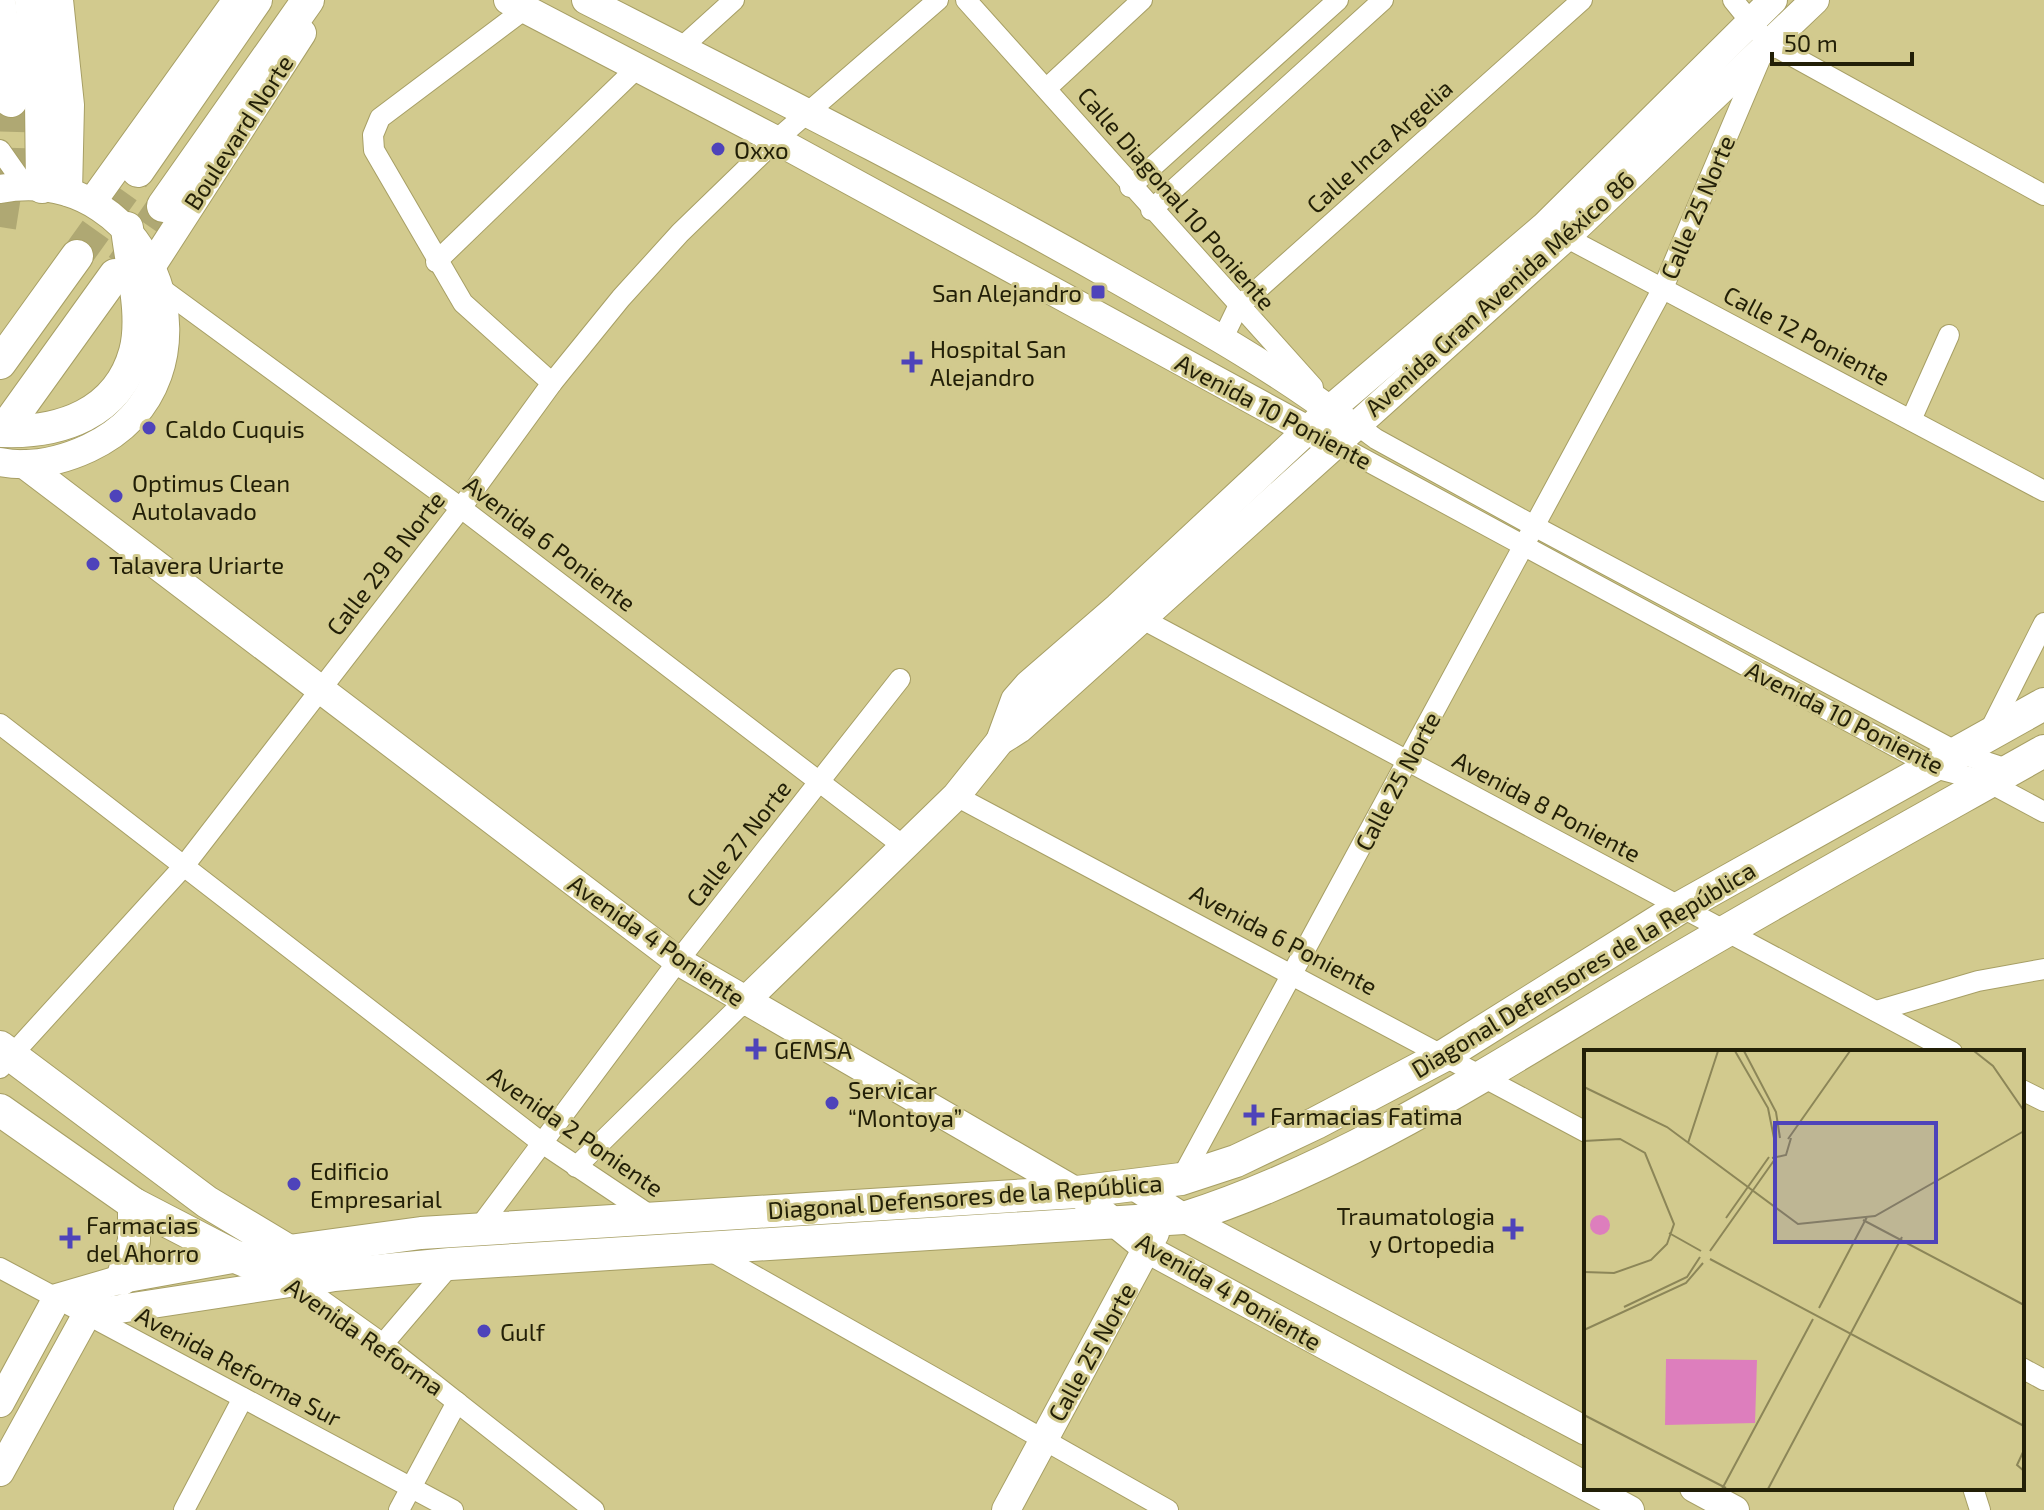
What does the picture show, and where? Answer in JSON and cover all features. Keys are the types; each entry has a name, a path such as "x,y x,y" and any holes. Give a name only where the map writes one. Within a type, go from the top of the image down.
{"main road":[{"path":"31,0 41,101 45,192"},
{"path":"138,171 256,0"},
{"name":"Boulevard Norte","path":"163,206 308,0"},
{"path":"0,6 11,101"},
{"path":"6,457 33,432 67,425 98,409 122,384 135,351 137,321 127,228"},
{"path":"0,363 77,256"},
{"path":"6,457 115,275"},
{"name":"Diagonal Defensores de la República","path":"1173,1206 1236,1161 1445,1055 1681,907 2044,704"},
{"name":"Diagonal Defensores de la República","path":"296,1282 334,1275 450,1264 1114,1224 1173,1206 1275,1185 1482,1075 1725,930 2044,751"},
{"name":"Avenida Reforma","path":"4,1057 207,1202 287,1251 334,1275"},
{"name":"Avenida Reforma","path":"0,1110 134,1204 238,1258 296,1282"},
{"name":"Diagonal Defensores de la República","path":"238,1258 421,1233 1134,1186 1173,1206"},
{"path":"122,1279 134,1241 134,1204"}],"street":[{"path":"45,192 70,105 59,0"},
{"path":"45,192 237,0"},
{"name":"Boulevard Norte","path":"157,276 323,0"},
{"name":"Avenida 10 Poniente","path":"586,0 808,112 1046,239 1222,340 1524,545 1960,753"},
{"path":"681,48 734,0"},
{"name":"Calle 29 B Norte","path":"4,1057 184,866 461,508 552,383 680,233 776,140 938,0"},
{"name":"Calle Diagonal 10 Poniente","path":"966,0 1341,422"},
{"path":"1047,88 1142,0"},
{"path":"1130,187 1338,0"},
{"path":"1151,210 1383,0"},
{"name":"Calle Inca Argelia","path":"1222,340 1238,307 1582,0"},
{"name":"Avenida Gran Avenida México 86","path":"576,1167 902,845 956,796 1000,741 1015,700 1029,684 1130,612 1555,231 1773,0"},
{"name":"Avenida Gran Avenida México 86","path":"1750,21 1815,0"},
{"path":"517,4 380,118 373,135 374,150 436,262 463,303 552,383"},
{"name":"Avenida 10 Poniente","path":"517,4 776,140 1307,431"},
{"path":"1750,21 2044,195"},
{"name":"Calle 25 Norte","path":"1006,1510 1173,1206 1294,973 1663,288 1750,21"},
{"path":"436,262 637,68"},
{"path":"0,150 45,192 127,228 157,276 167,331 158,373 137,411 106,440 67,459 6,457"},
{"name":"Calle 12 Poniente","path":"1555,231 2044,491"},
{"name":"Avenida 6 Poniente","path":"157,276 902,845"},
{"path":"1911,420 1949,335"},
{"name":"Avenida 10 Poniente","path":"1341,422 1960,753 1999,776 2044,812"},
{"name":"Avenida Gran Avenida México 86","path":"1130,612 1307,431 1341,422"},
{"name":"Avenida 4 Poniente","path":"6,457 678,961 744,1002 1077,1192 1147,1249 1592,1497 1630,1510"},
{"name":"Avenida 8 Poniente","path":"1130,612 1948,1050"},
{"path":"1960,753 2044,623"},
{"name":"Calle 27 Norte","path":"383,1344 478,1229 678,961 900,679"},
{"name":"Avenida 2 Poniente","path":"0,724 576,1167 705,1248 1168,1510"},
{"name":"Avenida 6 Poniente","path":"956,796 1294,973 1584,1131"},
{"path":"1876,1011 1978,981 2044,969"},
{"path":"2024,1091 2044,1101"},
{"name":"Avenida 4 Poniente","path":"1173,1206 1584,1430"},
{"name":"Diagonal Defensores de la República","path":"57,1298 122,1279 238,1258"},
{"name":"Avenida Reforma Sur","path":"0,1268 453,1510"},
{"name":"Diagonal Defensores de la República","path":"87,1314 296,1282"},
{"name":"Avenida Reforma","path":"296,1282 383,1344 594,1510"},
{"path":"0,1403 57,1298"},
{"path":"0,1472 87,1314"},
{"path":"2024,1369 2044,1380"},
{"path":"184,1510 243,1398"},
{"path":"399,1510 457,1402"},
{"path":"1698,1490 1735,1510"},
{"path":"1974,1490 1980,1510"}],"tunnel":[{"path":"0,227 9,170 11,101"},
{"path":"77,256 138,171"},
{"path":"122,266 163,206"}],"place":[{"name":"Oxxo","path":"718,149"},
{"name":"San Alejandro","path":"1098,292"},
{"name":"Hospital San Alejandro","path":"912,362"},
{"name":"Caldo Cuquis","path":"149,428"},
{"name":"Optimus Clean Autolavado","path":"116,496"},
{"name":"Talavera Uriarte","path":"93,564"},
{"name":"GEMSA","path":"756,1049"},
{"name":"Servicar “Montoya”","path":"832,1103"},
{"name":"Farmacias Fatima","path":"1254,1115"},
{"name":"Edificio Empresarial","path":"294,1184"},
{"name":"Traumatologia y Ortopedia","path":"1513,1229"},
{"name":"Farmacias del Ahorro","path":"70,1238"},
{"name":"Gulf","path":"484,1331"}]}
